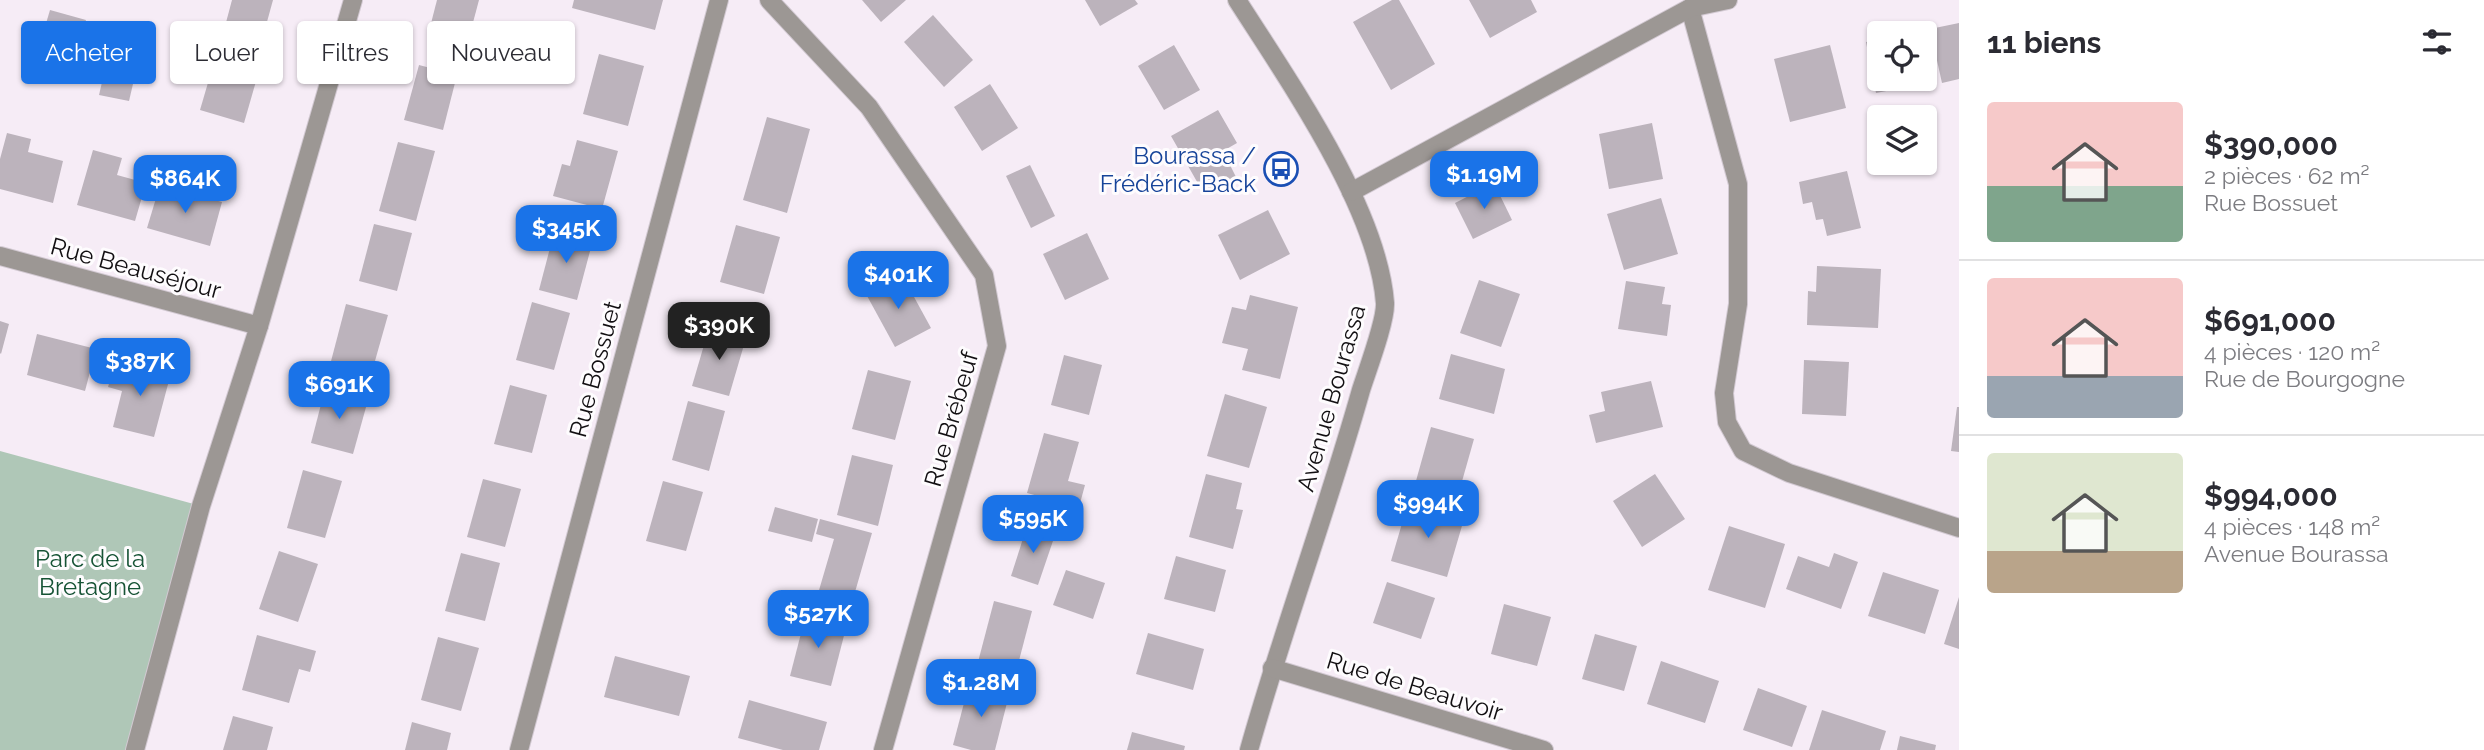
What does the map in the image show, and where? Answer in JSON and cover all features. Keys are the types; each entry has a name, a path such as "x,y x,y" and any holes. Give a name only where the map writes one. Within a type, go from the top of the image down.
{"street":[{"path":"135,750 201,506 259,326 353,0"},
{"name":"Rue Bossuet","path":"525,749 719,0"},
{"name":"Rue Brébeuf","path":"769,0 869,107 984,275 998,346 883,750"},
{"name":"Avenue Bourassa","path":"1237,0 1292,87 1351,191 1375,256 1385,306 1352,422 1272,668 1249,750"},
{"path":"1351,191 1690,8 1728,0"},
{"path":"1690,8 1738,184 1738,304 1724,393 1727,422 1743,451 1789,473 1959,528"},
{"name":"Rue Beauséjour","path":"0,256 259,326"},
{"name":"Rue de Beauvoir","path":"1272,668 1544,750"}],"green space":[{"name":"Parc de la Bretagne","path":"0,451 201,506 135,750 0,750"}],"building":[{"path":"232,0 273,0 267,21 226,21"},
{"path":"437,0 479,0 473,21 432,21"},
{"path":"574,0 663,0 655,30 572,8"},
{"path":"862,0 906,0 881,22"},
{"path":"1085,0 1135,0 1138,4 1100,26"},
{"path":"1392,0 1399,0 1435,64 1391,90 1353,22"},
{"path":"1469,0 1531,0 1537,12 1490,38"},
{"path":"50,10 86,20 86,21 47,21"},
{"path":"933,15 973,60 944,87 904,42"},
{"path":"1959,23 1959,79 1942,83 1937,60 1937,28"},
{"path":"1174,45 1200,90 1164,110 1138,66"},
{"path":"1830,45 1846,108 1790,122 1774,59"},
{"path":"599,54 644,66 628,126 583,114"},
{"path":"419,65 427,67 427,84 455,84 443,130 404,120"},
{"path":"102,84 133,84 129,101 99,95"},
{"path":"208,84 255,84 244,123 200,110"},
{"path":"990,84 1018,128 982,151 954,107"},
{"path":"1218,110 1237,143 1223,151 1236,177 1204,194 1171,136"},
{"path":"767,117 810,129 787,213 743,200"},
{"path":"1652,123 1663,179 1609,189 1599,134"},
{"path":"7,133 31,139 28,152 63,161 53,203 0,189 0,159"},
{"path":"577,140 618,151 602,209 553,196 562,164 570,166"},
{"path":"398,142 435,151 416,221 379,211"},
{"path":"93,150 122,158 117,175 146,183 135,221 77,205"},
{"path":"1030,165 1055,216 1031,228 1006,176"},
{"path":"1847,171 1861,228 1827,236 1823,219 1816,220 1812,202 1803,204 1799,182"},
{"path":"1494,183 1512,220 1473,239 1455,203"},
{"path":"160,185 222,202 210,246 147,228"},
{"path":"1661,198 1678,254 1624,270 1607,214"},
{"path":"1268,210 1290,254 1240,280 1218,235"},
{"path":"374,224 412,233 397,291 359,281"},
{"path":"736,225 780,237 764,294 720,282"},
{"path":"555,229 593,240 577,300 539,290"},
{"path":"1087,233 1109,279 1065,300 1043,254"},
{"path":"1817,266 1881,269 1878,328 1807,325 1808,291 1816,292"},
{"path":"902,275 931,328 895,347 866,294"},
{"path":"1479,280 1520,294 1501,347 1460,333"},
{"path":"1626,281 1665,287 1662,304 1671,305 1667,336 1618,329"},
{"path":"1250,295 1298,307 1280,379 1242,370 1248,349 1222,343 1232,307 1246,310"},
{"path":"532,302 570,313 554,370 516,360"},
{"path":"346,304 388,315 371,375 330,365"},
{"path":"0,321 9,324 1,354 0,353"},
{"path":"709,328 746,338 729,396 692,386"},
{"path":"37,334 96,349 85,391 27,375"},
{"path":"1451,354 1505,369 1494,414 1439,399"},
{"path":"1064,355 1102,365 1089,415 1051,405"},
{"path":"1804,360 1849,362 1846,416 1802,414"},
{"path":"130,363 171,373 154,437 113,427 122,391 108,387 114,367 128,371"},
{"path":"868,370 911,381 895,440 852,429"},
{"path":"1651,381 1663,427 1596,443 1589,415 1605,411 1601,392"},
{"path":"510,385 547,395 532,453 494,444"},
{"path":"325,389 368,400 353,454 311,443"},
{"path":"1225,394 1267,407 1249,468 1207,456"},
{"path":"688,401 725,411 709,471 672,460"},
{"path":"1959,407 1959,452 1951,451"},
{"path":"1431,427 1474,439 1457,499 1414,488"},
{"path":"1044,433 1079,442 1068,481 1085,485 1079,507 1027,493"},
{"path":"852,455 893,465 878,526 837,515"},
{"path":"303,470 342,481 325,538 287,528"},
{"path":"1206,474 1242,483 1236,509 1243,510 1233,549 1189,537"},
{"path":"1655,474 1685,519 1642,547 1613,501"},
{"path":"483,479 521,489 505,547 467,537"},
{"path":"663,481 703,492 686,551 646,541"},
{"path":"1408,503 1464,519 1447,577 1391,561"},
{"path":"775,507 818,519 812,542 768,531"},
{"path":"820,519 872,533 851,606 817,597 834,539 816,534"},
{"path":"1027,526 1055,535 1038,585 1011,576"},
{"path":"1729,526 1785,544 1765,608 1708,590"},
{"path":"279,551 318,564 298,622 259,609"},
{"path":"461,553 500,563 485,621 445,611"},
{"path":"1834,553 1858,562 1841,609 1786,589 1798,556 1829,567"},
{"path":"1176,556 1226,570 1215,612 1164,599"},
{"path":"1066,570 1105,583 1093,619 1053,605"},
{"path":"1883,572 1939,590 1925,634 1868,616"},
{"path":"1387,582 1435,598 1421,639 1373,623"},
{"path":"1959,597 1959,649 1944,644"},
{"path":"994,601 1032,611 1016,672 978,662"},
{"path":"1504,604 1551,617 1537,666 1491,654"},
{"path":"806,614 847,624 831,686 790,676"},
{"path":"1148,633 1204,649 1193,690 1136,674"},
{"path":"1595,634 1637,646 1624,691 1582,679"},
{"path":"257,635 316,651 310,672 299,669 289,703 242,690"},
{"path":"438,637 479,648 461,711 421,700"},
{"path":"615,656 690,676 679,716 604,697"},
{"path":"1661,661 1719,681 1705,723 1647,704"},
{"path":"969,684 1009,695 995,750 971,750 953,745"},
{"path":"1758,688 1807,706 1792,747 1743,730"},
{"path":"749,700 827,722 819,750 783,750 738,738"},
{"path":"1822,710 1886,731 1880,750 1809,750"},
{"path":"233,716 273,727 267,750 223,750"},
{"path":"412,722 451,733 447,750 405,750"},
{"path":"1132,732 1185,746 1184,750 1127,750"},
{"path":"1900,736 1936,745 1935,750 1897,750"}],"place":[{"name":"Bourassa / Frédéric-Back","path":"1281,169"}]}
